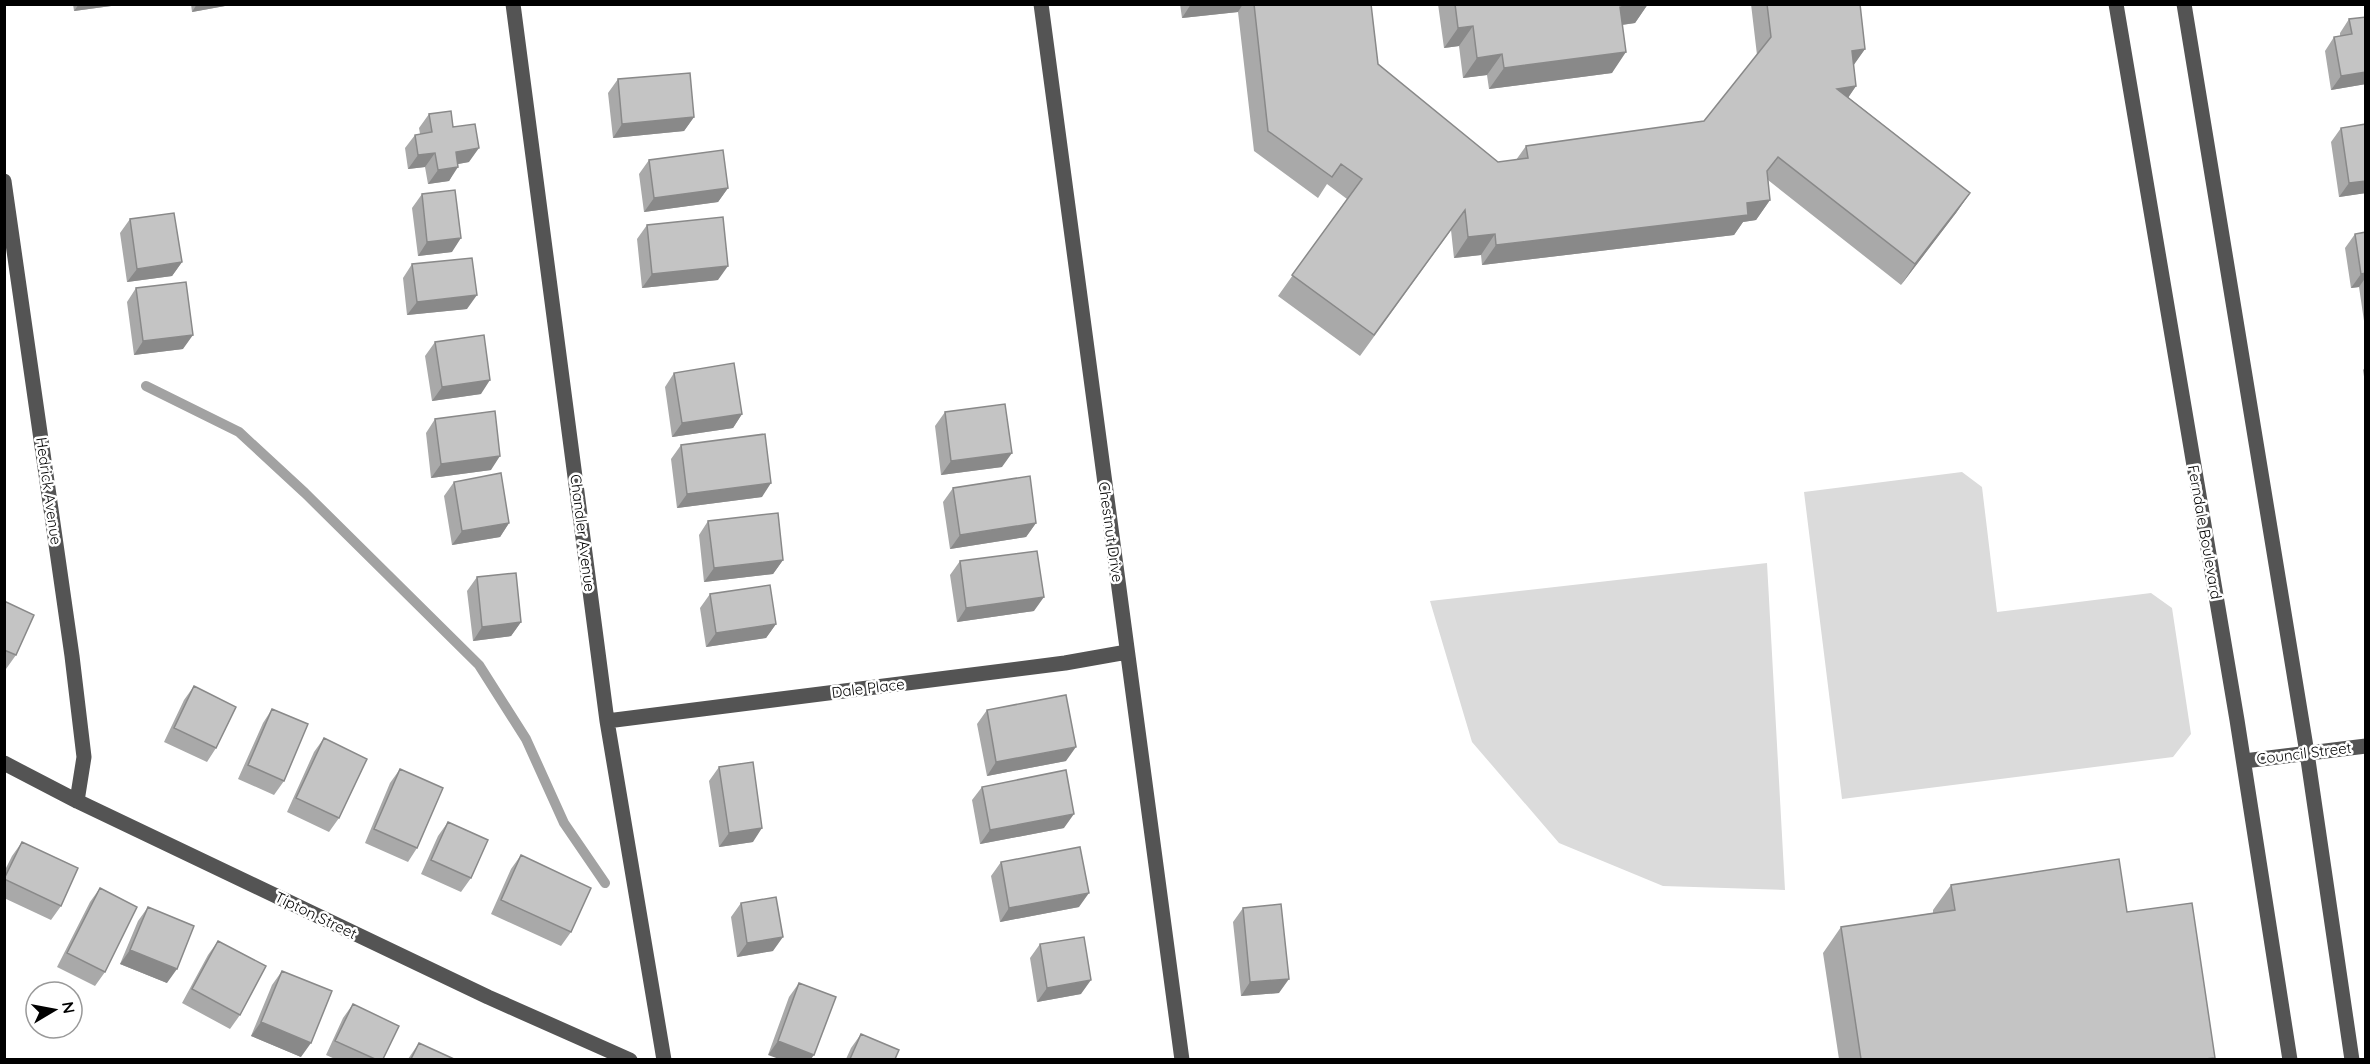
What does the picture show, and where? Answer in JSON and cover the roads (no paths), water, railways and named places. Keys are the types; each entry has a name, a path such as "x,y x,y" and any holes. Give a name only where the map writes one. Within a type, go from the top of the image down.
{"street":[{"name":"Chandler Avenue","path":"513,4 607,721 664,1059"},
{"name":"Chestnut Drive","path":"1041,4 1182,1059"},
{"name":"Ferndale Boulevard","path":"2116,4 2244,761 2290,1059"},
{"path":"2184,4 2307,753 2352,1059"},
{"name":"Hedrick Avenue","path":"4,181 74,667 84,757 77,801"},
{"name":"Dale Place","path":"607,721 1065,663 1127,652"},
{"name":"Council Street","path":"2244,761 2366,746"},
{"name":"Tipton Street","path":"4,763 77,801 488,997 630,1059"}],"waterway":[{"path":"146,386 239,432 305,493 479,665 526,739 564,823 605,883"}]}
